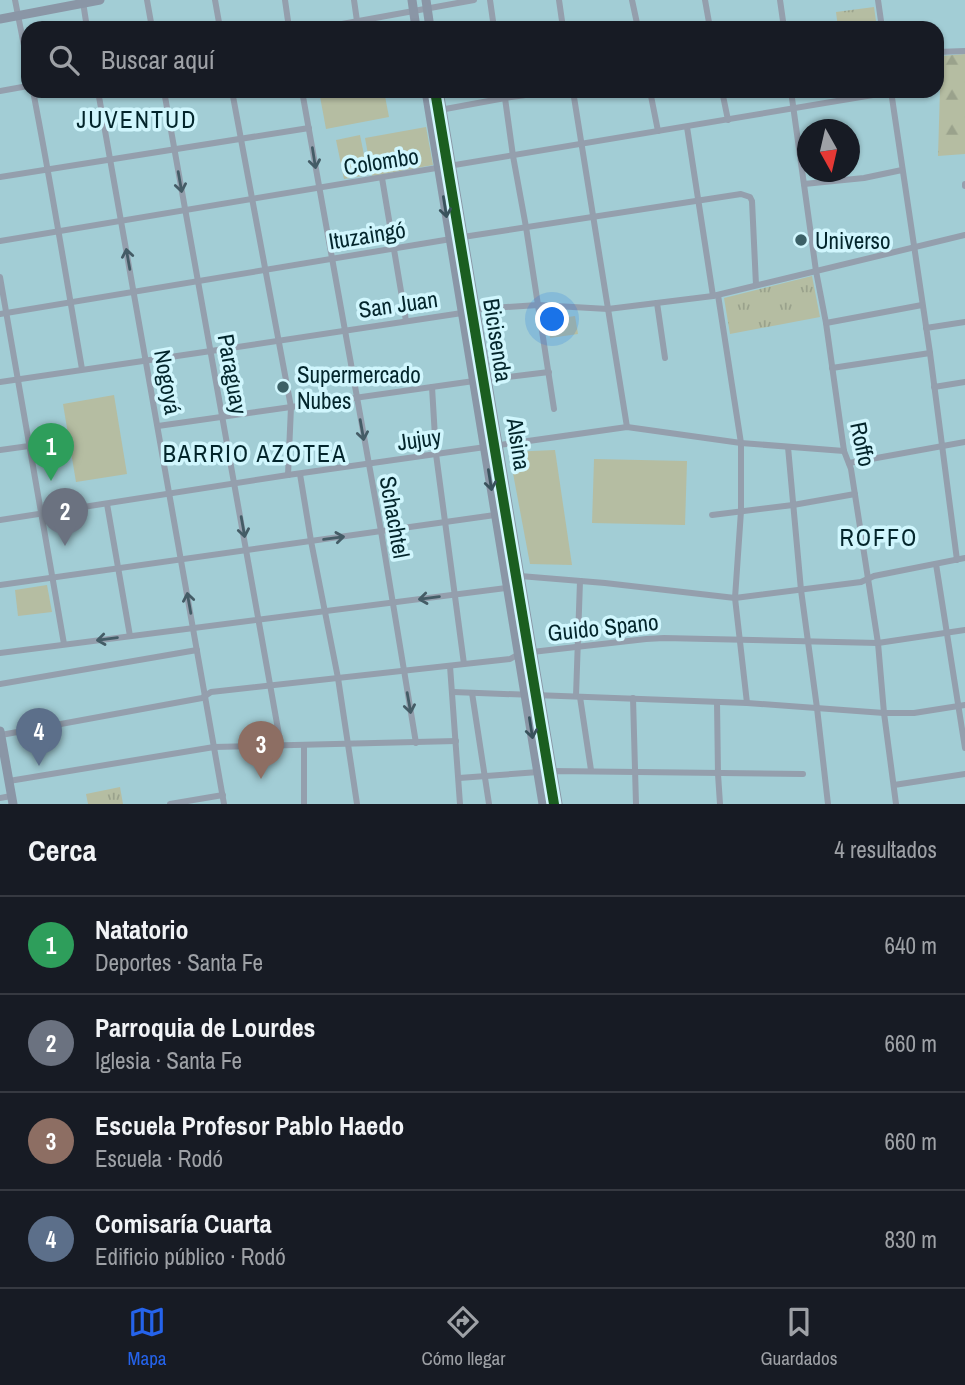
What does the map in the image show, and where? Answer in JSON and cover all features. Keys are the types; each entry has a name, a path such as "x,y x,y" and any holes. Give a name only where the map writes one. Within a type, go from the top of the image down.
{"main road":[{"path":"0,19 100,0"},
{"path":"412,0 415,21"},
{"name":"Alsina","path":"427,98 543,804"},
{"name":"Alsina","path":"440,98 558,804"},
{"path":"0,733 12,800"}],"street":[{"path":"15,0 21,31"},
{"path":"147,0 151,21"},
{"path":"215,0 219,21"},
{"path":"285,0 288,21"},
{"path":"354,0 358,21 414,11 426,4 474,0"},
{"path":"490,0 493,21"},
{"path":"558,0 562,21"},
{"path":"632,0 636,21"},
{"path":"705,0 709,21"},
{"path":"780,0 783,21"},
{"path":"878,0 881,21"},
{"path":"83,2 86,21"},
{"path":"944,52 965,51"},
{"path":"0,91 21,87"},
{"path":"34,98 82,369"},
{"name":"Nogoyá","path":"100,98 224,804"},
{"name":"Paraguay","path":"165,98 281,746"},
{"path":"233,98 291,407 288,475"},
{"name":"Schachtel","path":"303,98 416,743"},
{"path":"429,112 488,98"},
{"path":"506,98 554,409"},
{"path":"574,98 627,427"},
{"path":"651,98 658,131"},
{"path":"723,98 728,120"},
{"name":"Roffo","path":"792,98 816,271 878,643 896,804"},
{"name":"Colombo","path":"0,241 854,98"},
{"path":"892,98 930,353 957,560"},
{"path":"687,127 741,443 741,511 735,598 747,703"},
{"path":"0,177 309,128"},
{"path":"804,184 864,178 902,170"},
{"path":"382,178 406,321"},
{"name":"Ituzaingó","path":"3,313 741,194 750,197 752,201 757,285"},
{"name":"San Juan","path":"0,382 475,309 538,305 608,309 715,295 965,235"},
{"path":"0,278 3,313 18,379 64,644"},
{"path":"657,303 665,358"},
{"path":"826,323 922,305"},
{"path":"926,328 965,322"},
{"path":"832,368 930,353"},
{"path":"158,426 549,372"},
{"path":"934,387 965,382"},
{"path":"432,387 436,454 464,664"},
{"name":"Jujuy","path":"0,520 288,475 627,427 741,443 845,451"},
{"path":"849,463 965,442"},
{"path":"0,450 29,446"},
{"path":"788,447 801,590 828,804"},
{"path":"300,474 338,678 357,804"},
{"path":"712,514 855,495"},
{"path":"107,504 130,636"},
{"path":"0,585 509,513"},
{"path":"520,576 735,598 862,582 868,578 965,558"},
{"path":"936,564 962,706 965,748"},
{"path":"580,581 578,696 591,771"},
{"path":"0,653 522,586"},
{"name":"Guido Spano","path":"0,733 202,698 211,692 510,659 519,654 578,647 664,638 878,643 965,630"},
{"path":"0,684 197,650"},
{"path":"450,666 460,804"},
{"path":"453,692 747,703 884,713 914,713 962,706"},
{"path":"472,693 489,804"},
{"path":"633,698 636,804"},
{"path":"717,702 720,804"},
{"path":"9,781 214,747 456,741"},
{"path":"303,745 304,804"},
{"path":"459,778 552,771 803,774"},
{"path":"894,785 965,774"},
{"path":"170,804 223,795"},
{"path":"0,797 12,800"}],"green space":[{"path":"874,7 876,21 837,21 836,12"},
{"path":"965,54 965,154 938,156 940,98 944,98 944,56"},
{"path":"320,98 385,98 389,117 326,129"},
{"path":"426,127 433,165 372,176 365,138"},
{"path":"360,135 368,175 344,179 336,140"},
{"path":"461,240 472,308 465,310 454,242"},
{"path":"812,276 820,317 730,334 724,298"},
{"path":"473,313 484,378 477,379 466,314"},
{"path":"575,316 578,334 550,338 548,320"},
{"path":"114,395 127,474 76,482 63,404"},
{"path":"496,449 506,511 499,512 489,450"},
{"path":"555,450 572,565 530,564 509,452"},
{"path":"594,459 687,461 685,525 592,523"},
{"path":"507,516 516,573 510,575 500,517"},
{"path":"47,585 52,612 18,616 15,590"},
{"path":"518,590 528,648 522,650 512,591"},
{"path":"529,699 536,699 548,766 540,767"},
{"path":"120,787 123,804 88,804 86,794"}],"cycle path":[{"name":"Bicisenda","path":"436,98 554,804"}],"place":[{"name":"Universo","path":"801,240"},
{"name":"Supermercado Nubes","path":"283,387"},
{"name":"Natatorio","path":"51,481"},
{"name":"Parroquia de Lourdes","path":"65,546"},
{"name":"Comisaría Cuarta","path":"39,766"},
{"name":"Escuela Profesor Pablo Haedo","path":"261,779"}],"district":[{"name":"JUVENTUD","path":"137,119"},
{"name":"BARRIO AZOTEA","path":"255,453"},
{"name":"ROFFO","path":"879,537"}]}
